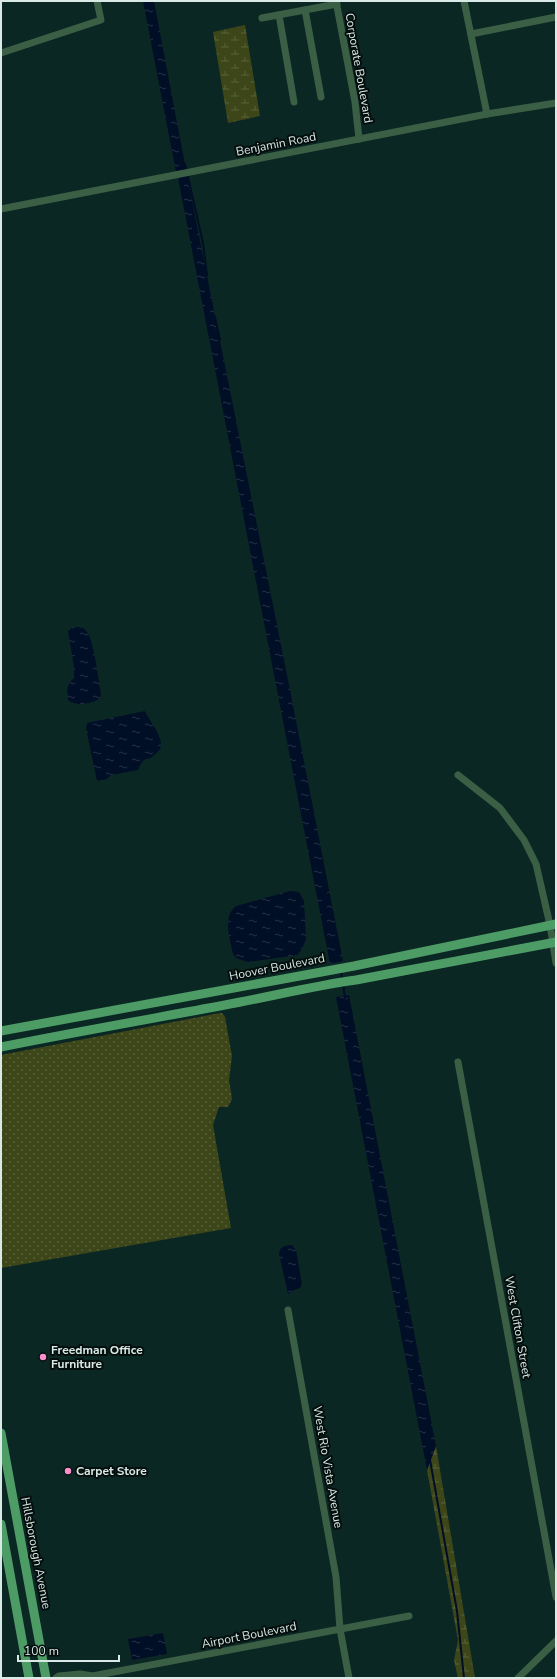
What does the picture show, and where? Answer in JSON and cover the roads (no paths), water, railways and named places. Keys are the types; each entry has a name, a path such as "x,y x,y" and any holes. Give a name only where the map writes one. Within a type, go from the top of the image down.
{"main road":[{"name":"Hoover Boulevard","path":"1,1032 324,970 354,966 553,924"},
{"path":"1,1047 132,1021 228,1005 325,984 356,980 554,942"},
{"name":"Hillsborough Avenue","path":"1,1433 46,1678"},
{"path":"1,1524 29,1677"}],"street":[{"path":"1,53 100,20 97,1"},
{"path":"464,1 487,114"},
{"path":"262,18 336,3"},
{"name":"Corporate Boulevard","path":"336,3 355,102 359,139"},
{"path":"305,10 321,97"},
{"path":"279,15 294,102"},
{"path":"471,34 556,18"},
{"name":"Benjamin Road","path":"1,209 487,114 556,103"},
{"path":"458,775 500,808 524,840 536,864 553,924 556,963"},
{"name":"West Clifton Street","path":"458,1062 556,1597"},
{"name":"West Rio Vista Avenue","path":"288,1310 336,1577 340,1629 349,1678"},
{"name":"Airport Boulevard","path":"56,1678 59,1676 80,1674 91,1677 410,1616"},
{"path":"518,1678 556,1641"}],"water":[{"path":"143,1 154,1 186,170 176,172"},
{"path":"187,176 343,961 330,964 178,178"},
{"path":"73,627 86,630 90,638 101,694 100,698 97,700 84,704 71,702 68,700 67,693 70,683 74,678 74,667 68,631"},
{"path":"145,711 159,735 161,745 160,749 151,758 142,762 138,770 111,775 107,779 97,781 86,728 87,723"},
{"path":"290,891 299,892 304,901 306,939 302,949 297,955 248,962 236,958 233,954 228,922 229,916 236,906"},
{"path":"349,995 436,1446 427,1470 336,997"},
{"path":"292,1245 296,1250 302,1284 300,1288 288,1294 279,1254 280,1249"},
{"path":"163,1633 167,1654 132,1660 128,1639"}],"waterway":[{"path":"185,164 203,243 207,275"},
{"path":"215,317 220,340"},
{"path":"341,970 342,980"},
{"path":"343,984 345,998"},
{"path":"430,1460 457,1611 464,1678"}],"place":[{"name":"Freedman Office Furniture","path":"43,1357"},
{"name":"Carpet Store","path":"68,1471"}]}
